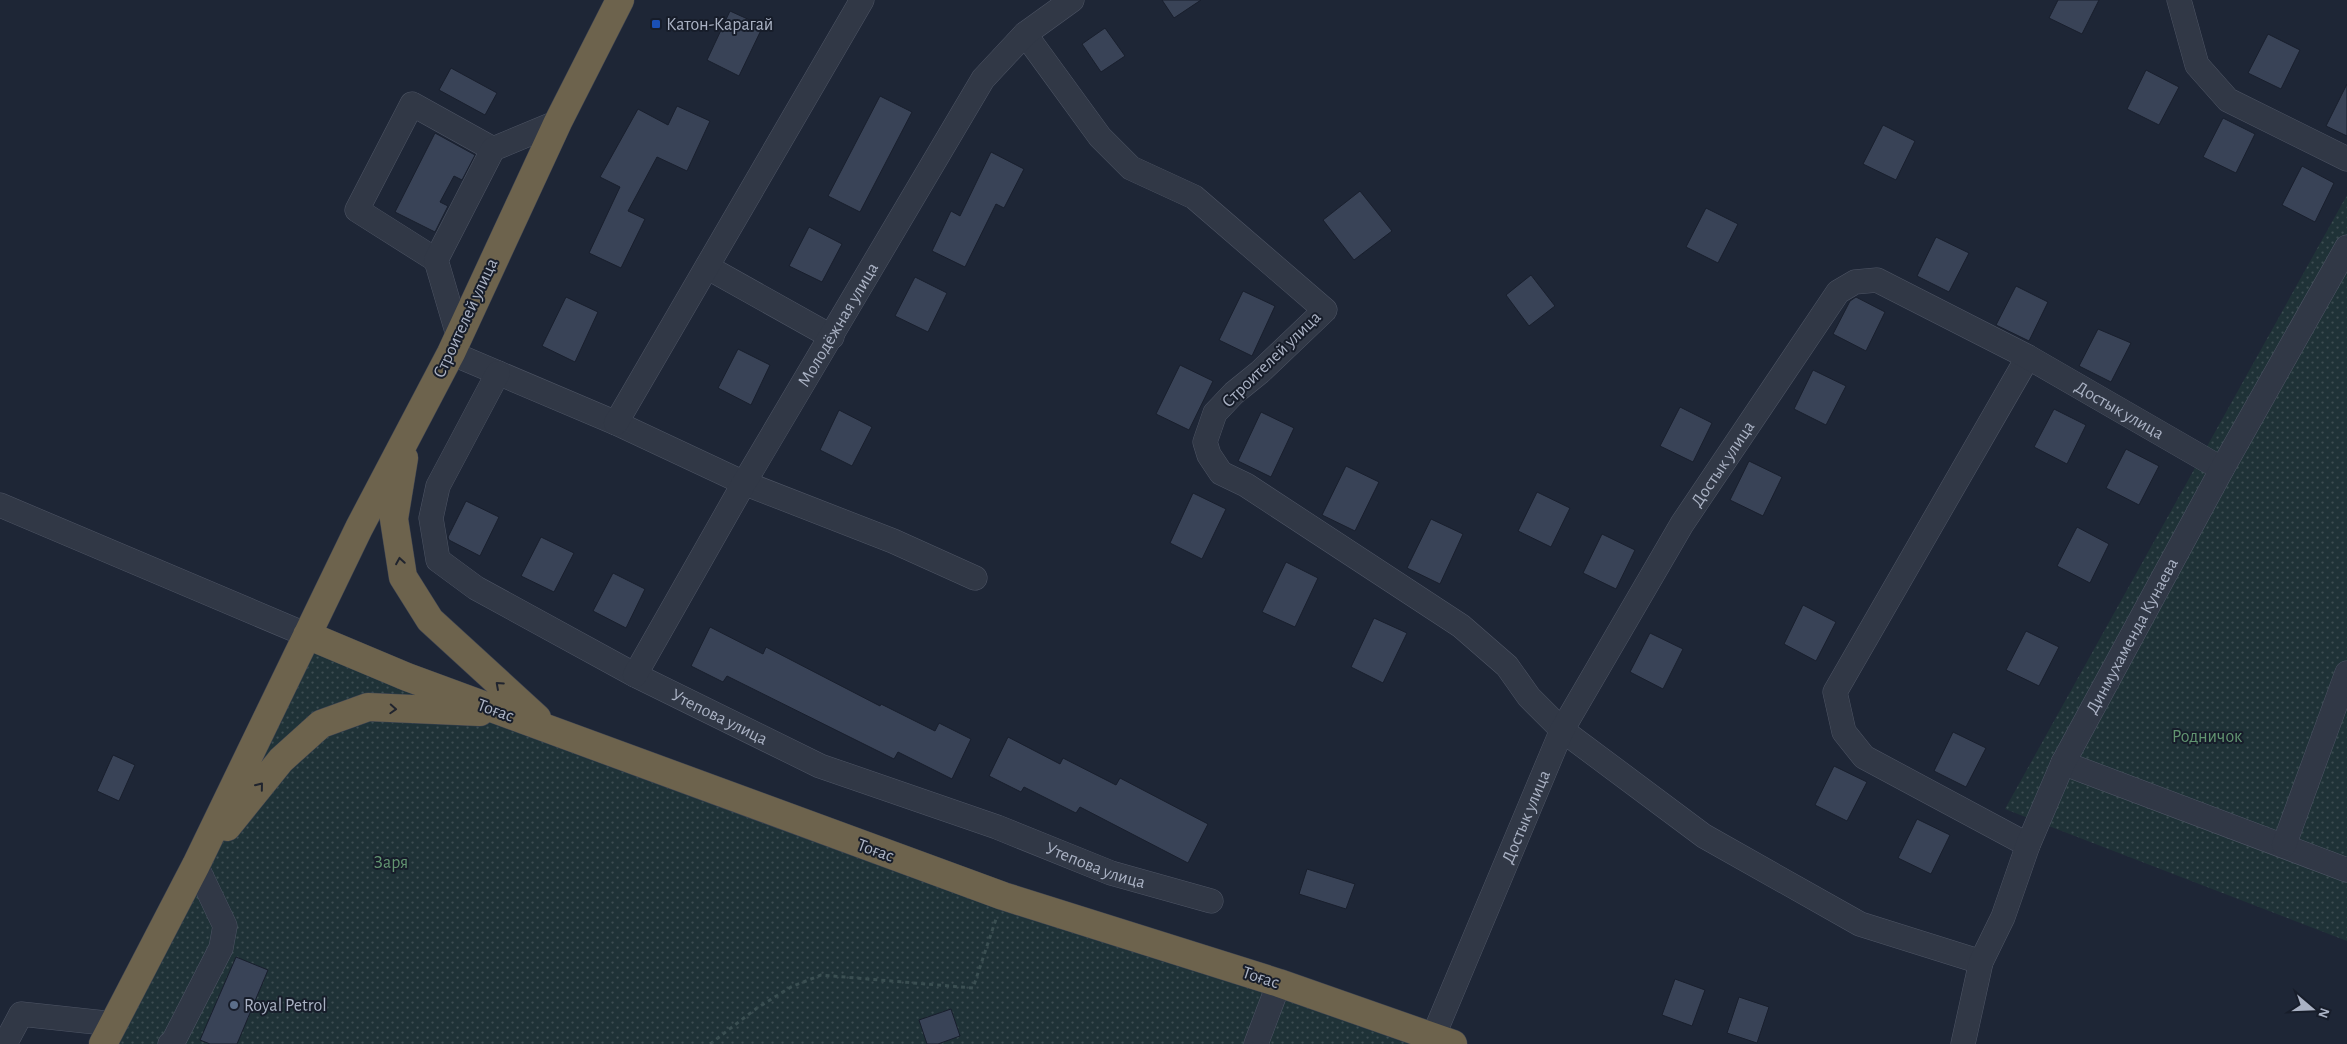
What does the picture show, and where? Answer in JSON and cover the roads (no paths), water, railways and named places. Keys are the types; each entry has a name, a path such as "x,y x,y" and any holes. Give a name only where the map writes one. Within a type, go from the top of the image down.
{"highway":[{"name":"Строителей улица","path":"196,865 359,528 454,344 558,122 620,0"},
{"path":"409,432 394,519 403,577 430,620 549,729"},
{"name":"Тоғас","path":"307,635 407,677 1003,896 1279,983 1443,1040"},
{"path":"108,1034 196,865 281,760 321,724 368,708 507,714"}],"street":[{"path":"616,422 862,0"},
{"name":"Молодёжная улица","path":"635,676 744,484 983,79 1025,34 1072,0"},
{"path":"2178,0 2197,65 2228,100 2347,159"},
{"name":"Строителей улица","path":"1025,34 1100,137 1131,168 1194,197 1325,310 1260,372 1234,393 1214,414 1205,442 1209,455 1221,473 1246,485 1461,626 1507,666 1529,696 1562,730"},
{"path":"436,260 356,210 412,104 493,149"},
{"path":"558,122 493,149 436,260 454,344 498,373 616,422 744,484 893,541 975,578"},
{"name":"Динмухаменда Кунаева","path":"1963,1044 1981,962 2003,917 2028,845 2063,763 2222,469 2347,247"},
{"path":"707,266 832,337"},
{"name":"Достык улица","path":"1443,1040 1562,730 1682,524 1838,292 1855,282 1877,280 2028,357 2222,469"},
{"path":"2028,357 1836,692 1844,732 1864,756 2028,845"},
{"name":"Утепова улица","path":"498,373 438,486 432,518 438,560 476,588 635,676 820,766 997,827 1111,873 1211,901"},
{"path":"0,505 307,635"},
{"path":"2284,845 2347,674"},
{"path":"1562,730 1704,836 1860,924 1981,962"},
{"path":"2063,763 2347,870"},
{"path":"170,1044 173,1042 221,948 225,926 196,865"},
{"path":"1256,1044 1279,983"},
{"path":"5,1044 21,1014 108,1034"}],"place":[{"name":"Катон-Карагай","path":"656,24"},
{"name":"Royal Petrol","path":"234,1005"}],"park label":[{"name":"Родничок","path":"2207,736"},
{"name":"Заря","path":"391,862"}]}
